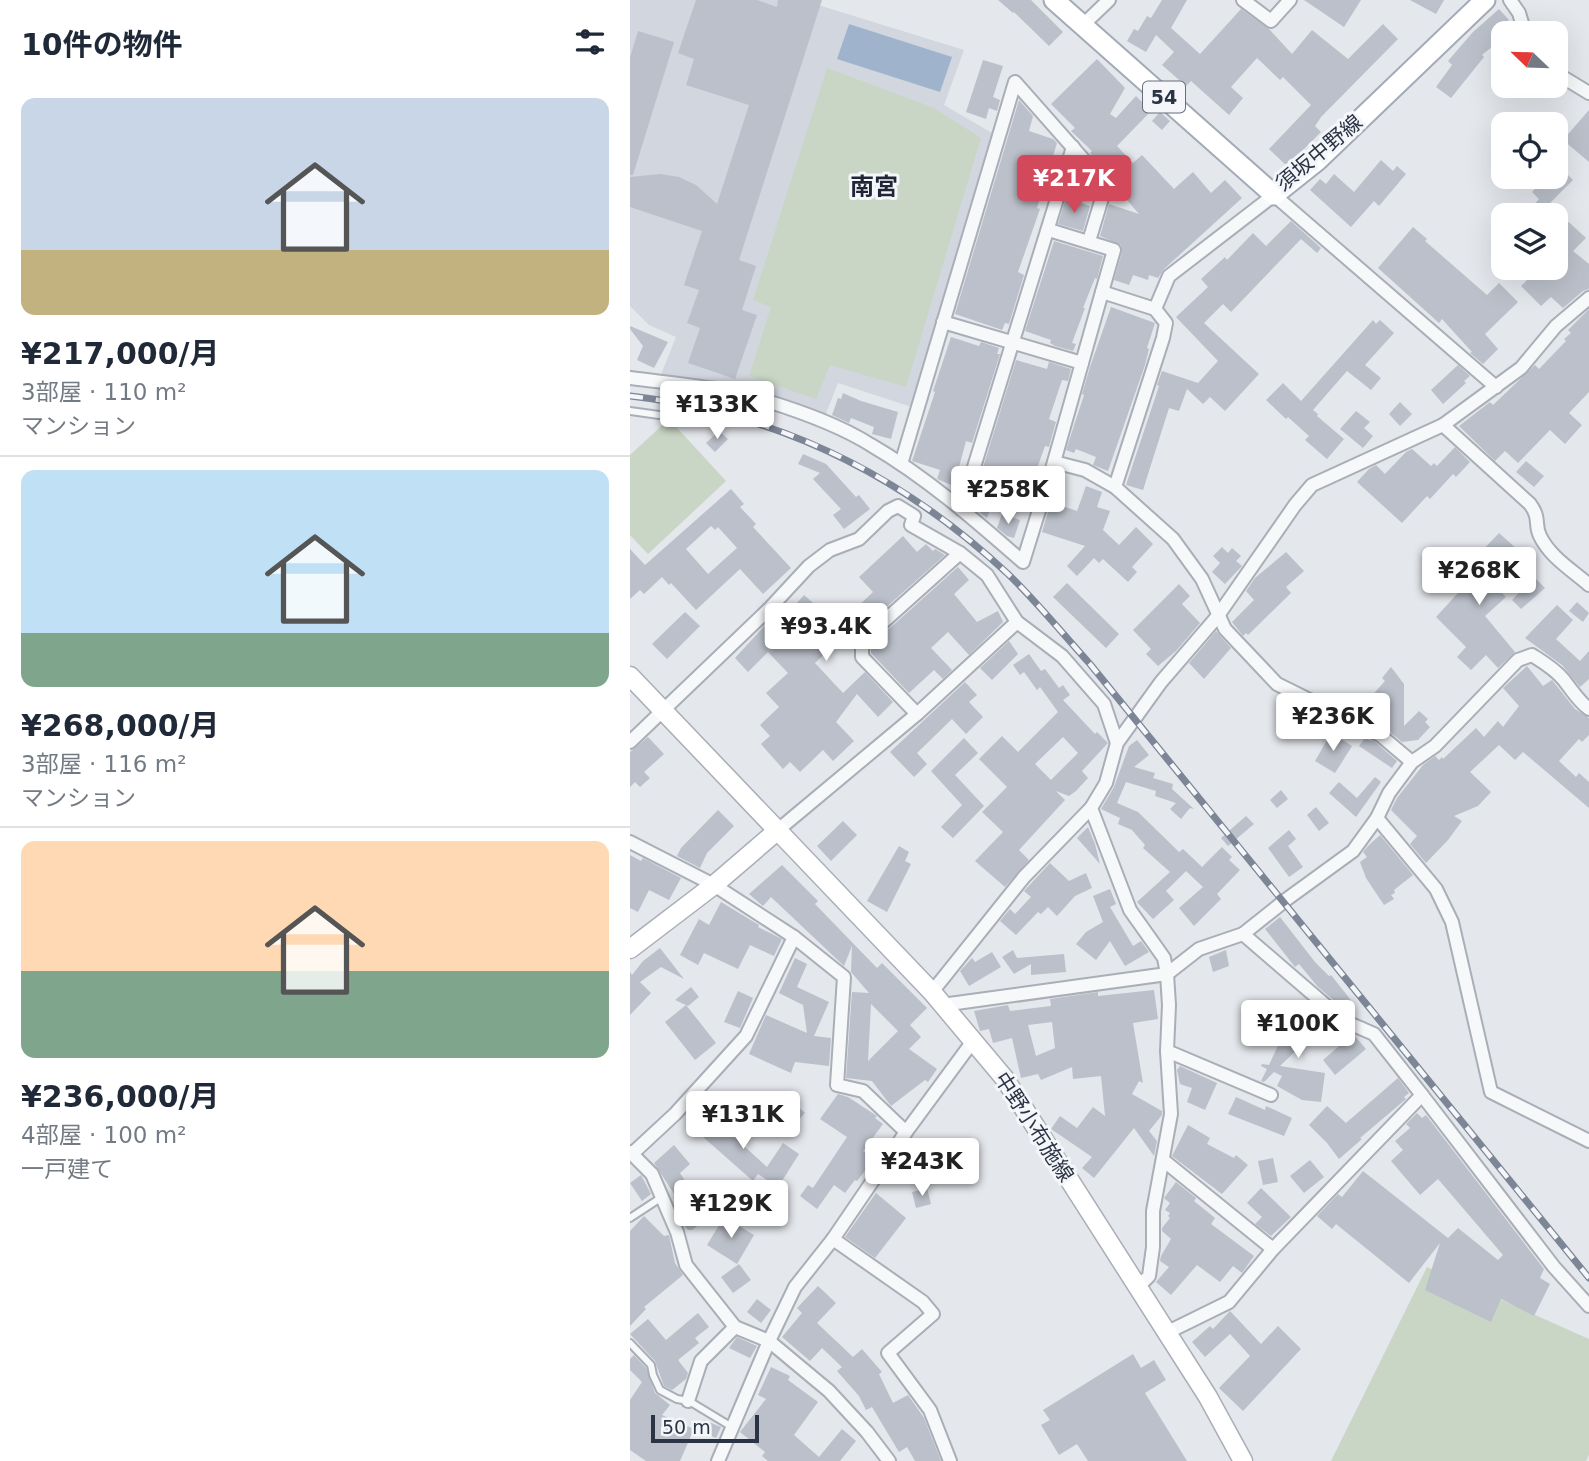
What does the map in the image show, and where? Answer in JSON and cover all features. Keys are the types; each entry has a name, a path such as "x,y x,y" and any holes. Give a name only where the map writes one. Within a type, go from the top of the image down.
{"main road":[{"name":"須坂中野線","path":"1054,0 1274,195 1318,160 1485,0"},
{"name":"中野小布施線","path":"630,676 937,999 1005,1079 1230,1434 1243,1461"},
{"path":"630,949 714,885 778,830"}],"street":[{"path":"1083,25 1109,0"},
{"path":"1243,0 1271,21 1290,0"},
{"path":"1510,0 1521,21"},
{"path":"1568,80 1589,93"},
{"path":"901,464 1015,82 1106,185 1088,241"},
{"path":"961,509 1073,147"},
{"path":"1155,309 1169,276 1274,195 1496,387"},
{"path":"630,378 731,392 823,421 869,443 901,464 961,509 1023,562 1114,250 1049,230"},
{"path":"1102,292 1155,309 1166,323 1115,486"},
{"path":"937,999 1024,877 1091,808 1106,783 1117,743 1161,682 1217,617 1295,505 1312,485 1443,425 1521,368 1556,326 1589,298"},
{"path":"943,322 1082,363"},
{"path":"1443,425 1531,505 1538,515 1538,533 1548,550 1589,585"},
{"path":"1054,462 1085,470 1115,486 1173,539 1202,579 1217,617 1225,629 1277,684 1380,735 1412,762"},
{"path":"630,742 770,608 809,566 830,551 859,539 888,511 898,506 914,516 911,525 960,553 987,575 1017,622 1062,656 1104,704 1117,743"},
{"path":"917,714 862,657 862,641 960,553"},
{"path":"778,830 917,714 1017,622"},
{"path":"937,999 1167,974 1199,949 1243,934 1353,851 1412,762 1435,746 1518,660 1532,654 1563,679 1580,702 1589,709"},
{"path":"1091,808 1130,910 1164,958 1167,974 1167,1051 1171,1114 1153,1212 1153,1247 1149,1276 1138,1287"},
{"path":"1377,818 1436,889 1452,922 1491,1092 1589,1140"},
{"path":"630,842 714,885 794,937 844,977 837,1085 863,1091 906,1132"},
{"path":"1243,934 1345,1021 1374,1034 1554,1267 1589,1306"},
{"path":"794,937 746,1035 675,1114 631,1152 652,1174 677,1232 686,1265 735,1326 769,1341 829,1391 867,1432 889,1461"},
{"path":"718,1461 795,1287 973,1041"},
{"path":"1167,1051 1271,1095"},
{"path":"1166,1333 1229,1302 1273,1249 1422,1095"},
{"path":"1163,1160 1273,1249"},
{"path":"832,1239 923,1302 933,1314 888,1353 930,1410 950,1461"},
{"path":"688,1401 701,1361 735,1326"}],"lane":[{"path":"630,411 659,415"},
{"path":"630,1218 662,1197"},
{"path":"630,1343 651,1365 660,1390 677,1399 688,1401 732,1427"}],"shaded area":[{"path":"630,0 802,0 964,50 944,105 999,137 918,409 838,383 823,421 766,401 658,382 676,337 649,325 630,306"}],"green space":[{"path":"827,68 934,108 981,138 906,387 830,365 816,399 749,376 771,307 753,300"},
{"path":"669,419 726,481 648,554 630,535 630,455"},
{"path":"1427,1267 1589,1339 1589,1455 1586,1461 1331,1461"}],"water":[{"path":"849,24 952,57 940,92 837,59"}],"building":[{"path":"696,0 757,0 777,7 778,0 822,0 739,260 756,266 742,310 757,315 735,379 688,363 700,328 687,323 699,290 684,285 702,231 630,207 630,177 660,174 679,177 696,185 717,204 749,105 686,85 694,59 678,53"},
{"path":"998,0 1031,0 1063,32 1049,46"},
{"path":"1162,0 1187,0 1171,28 1200,54 1241,9 1270,30 1292,54 1312,30 1348,59 1383,24 1398,39 1321,117 1315,126 1321,132 1287,166 1269,149 1311,105 1283,77 1280,80 1257,58 1231,87 1243,98 1229,115 1191,81 1186,86 1162,65 1174,52 1156,35 1146,52 1127,41 1134,29 1138,31 1147,16 1151,18"},
{"path":"1304,0 1361,0 1344,27"},
{"path":"1410,0 1444,0 1436,14"},
{"path":"1499,9 1509,20 1491,21 1491,48 1482,55 1484,57 1451,98 1436,87 1452,65 1448,61 1473,32"},
{"path":"638,31 674,42 633,175 630,175 630,58"},
{"path":"1097,59 1125,88 1110,114 1116,118 1136,96 1151,111 1117,146 1133,163 1142,155 1174,189 1193,172 1211,193 1225,180 1242,198 1164,269 1158,278 1149,275 1148,280 1133,275 1129,285 1114,280 1122,252 1121,245 1100,236 1109,204 1139,214 1115,186 1123,179 1104,158 1100,163 1090,153 1092,151 1071,131 1075,128 1051,104"},
{"path":"983,60 1003,66 993,97 1000,100 997,111 989,108 986,119 966,112"},
{"path":"1019,100 1033,116 1029,131 1053,139 1057,143 1037,208 1040,209 1018,272 1024,275 1009,324 1005,323 1002,330 955,314"},
{"path":"1589,110 1589,162 1568,144 1568,134"},
{"path":"1160,112 1170,121 1162,130 1152,121"},
{"path":"1381,160 1393,171 1397,166 1406,174 1379,206 1374,201 1351,227 1310,190 1320,179 1326,184 1334,174 1354,192"},
{"path":"1535,189 1564,189 1550,203 1536,203 1539,199 1532,192"},
{"path":"1066,198 1090,206 1083,231 1058,224"},
{"path":"1291,221 1321,248 1317,253 1301,239 1231,312 1223,304 1204,323 1259,374 1225,411 1210,397 1203,404 1187,389 1179,411 1169,408 1143,490 1126,485 1162,371 1198,383 1218,361 1176,317 1208,287 1201,279 1225,257 1227,260 1253,233 1266,246"},
{"path":"1568,221 1586,238 1573,251 1589,264 1589,289 1563,308 1551,297 1541,306 1521,286 1527,280 1568,280"},
{"path":"1413,227 1427,239 1425,241 1487,295 1499,283 1518,302 1485,334 1498,349 1483,364 1470,353 1472,352 1442,319 1439,323 1378,268"},
{"path":"1054,241 1103,256 1097,279 1095,278 1083,308 1072,343 1076,344 1073,351 1055,346 1050,343 1051,340 1025,331"},
{"path":"1111,307 1155,323 1145,365 1108,471 1093,465 1096,457 1076,449 1074,453 1066,450"},
{"path":"1589,309 1589,392 1569,413 1582,425 1565,444 1550,430 1518,463 1505,451 1495,461 1459,426 1490,402 1493,405 1535,365 1539,369 1566,341 1564,339 1571,333 1568,330"},
{"path":"1373,320 1376,324 1380,320 1394,333 1365,365 1381,378 1371,390 1347,371 1313,410 1344,439 1327,459 1305,440 1309,436 1266,400 1283,383 1301,401"},
{"path":"630,326 668,342 654,368 637,360 643,346"},
{"path":"951,337 979,346 981,342 999,348 997,354 1000,354 972,443 966,441 954,486 937,479 940,470 912,461"},
{"path":"1016,360 1047,369 1049,362 1071,369 1068,381 1062,380 1049,419 1056,422 1049,447 1045,446 1028,494 999,485 987,518 972,506"},
{"path":"1458,365 1470,376 1443,404 1431,390"},
{"path":"843,393 898,412 891,439 872,434 874,427 851,418 849,423 832,415 838,398 841,399"},
{"path":"1400,402 1412,414 1400,426 1389,414"},
{"path":"1356,411 1370,422 1364,428 1373,436 1363,448 1340,429"},
{"path":"719,431 728,439 715,452 706,443"},
{"path":"1455,447 1470,462 1456,477 1453,474 1430,499 1427,496 1402,523 1357,482 1376,465 1385,474 1412,449 1431,466 1434,463 1437,466"},
{"path":"803,454 826,464 870,509 844,529 833,515 841,509 813,479 820,473 798,464"},
{"path":"1526,461 1544,476 1534,487 1516,472"},
{"path":"1086,486 1102,492 1097,507 1110,511 1103,530 1119,545 1136,527 1153,544 1132,567 1137,572 1128,582 1103,559 1099,563 1094,558 1077,576 1067,566 1085,546 1042,532 1051,502 1077,511"},
{"path":"731,489 744,504 740,507 756,524 753,527 791,568 763,594 740,569 696,610 662,577 644,594 640,590 630,599 630,549 645,565","holes":["711,526 715,530 718,527 737,548 708,574 686,549"]},
{"path":"1002,514 1020,520 1014,538 997,528"},
{"path":"1499,533 1518,550 1489,580 1506,597 1485,616 1515,652 1498,668 1486,655 1471,670 1457,657 1466,647 1436,617 1458,593 1452,587 1464,570"},
{"path":"903,536 917,552 926,544 933,551 935,549 945,555 874,618 875,614 852,635 848,631 815,663 843,693 865,672 893,702 878,717 857,694 836,722 854,741 833,761 823,750 800,772 790,762 783,769 761,744 770,736 760,725 779,707 766,693 788,673 768,652 748,672 735,658 770,620 776,626 804,595 820,609 812,618 828,635 873,592 859,577"},
{"path":"1222,547 1228,553 1232,548 1241,556 1236,561 1242,566 1225,584 1212,572 1220,563 1213,556"},
{"path":"1286,552 1304,571 1286,587 1291,593 1248,635 1246,633 1243,636 1232,622 1254,600 1246,591 1255,578"},
{"path":"958,567 969,580 954,594 977,622 998,611 1003,622 969,655 948,632 931,648 952,670 943,679 934,670 909,693 871,653 871,645"},
{"path":"1534,577 1545,588 1521,609 1512,600"},
{"path":"1067,583 1119,634 1106,648 1053,597"},
{"path":"1179,584 1190,596 1182,604 1200,623 1176,651 1158,666 1146,654 1151,649 1133,630"},
{"path":"1577,602 1589,613 1583,622 1569,611"},
{"path":"1557,605 1573,620 1556,639 1580,661 1589,651 1589,679 1580,687 1562,665 1525,638"},
{"path":"685,612 700,626 667,659 652,644"},
{"path":"1216,631 1231,648 1204,679 1189,663"},
{"path":"1009,641 1018,654 992,680 980,668"},
{"path":"1029,654 1041,671 1045,669 1059,688 1063,685 1070,695 1063,700 1095,734 1097,732 1108,743 1082,771 1088,778 1076,791 1069,796 1056,791 1065,800 1019,850 1029,860 1005,887 975,861 1003,832 982,812 1007,787 979,759 1002,736 1018,752 1058,712 1040,687 1037,690 1024,672 1020,675 1013,665","holes":["1063,737 1078,753 1051,780 1035,764"]},
{"path":"1527,666 1543,686 1552,680 1575,709 1589,718 1589,735 1582,742 1579,739 1559,761 1576,777 1579,773 1589,782 1589,808 1523,752 1515,760 1499,745 1470,772 1491,792 1478,806 1454,816 1462,821 1426,863 1410,844 1417,836 1391,810 1397,798 1423,765 1435,756 1439,760 1442,757 1443,759 1476,728 1484,737 1498,721 1503,727 1519,706 1503,688"},
{"path":"1391,667 1404,684 1404,726 1419,711 1428,719 1425,722 1430,727 1418,740 1402,742 1384,727 1347,709 1356,699 1360,702 1364,697 1368,700 1385,681 1382,678"},
{"path":"965,682 977,695 969,702 983,717 966,734 952,719 917,753 927,764 914,777 890,752"},
{"path":"1331,733 1352,746 1335,773 1315,761"},
{"path":"648,737 664,754 644,772 650,778 640,787 635,782 630,787 630,752"},
{"path":"964,738 978,753 955,775 984,806 953,838 941,827 962,805 931,771"},
{"path":"1365,738 1375,742 1397,761 1392,768 1359,746"},
{"path":"1137,740 1149,755 1134,767 1155,773 1153,778 1173,784 1172,789 1194,809 1190,808 1181,819 1170,809 1176,803 1155,796 1156,791 1126,782 1117,803 1138,812 1179,852 1183,849 1202,867 1222,847 1232,857 1229,860 1240,870 1217,894 1221,899 1194,926 1179,908 1203,887 1186,871 1166,891 1174,900 1153,919 1137,902 1170,872 1143,848 1145,845 1132,830 1118,824 1120,818 1101,809 1114,787 1129,746"},
{"path":"1375,777 1381,782 1356,817 1329,793 1339,782 1357,798"},
{"path":"1281,790 1288,799 1277,808 1270,800"},
{"path":"1316,807 1329,823 1319,831 1307,815"},
{"path":"718,810 734,826 707,853 700,868 677,856 681,848"},
{"path":"1246,816 1254,824 1228,846 1221,838"},
{"path":"843,821 857,835 831,861 817,846"},
{"path":"1088,827 1095,844 1100,864 1077,838"},
{"path":"1289,830 1296,839 1288,846 1303,867 1289,877 1268,848"},
{"path":"1380,835 1413,875 1394,890 1395,893 1391,895 1394,899 1384,905 1366,878 1360,862 1367,857 1363,852"},
{"path":"899,846 909,852 905,861 911,864 887,912 867,901"},
{"path":"630,855 641,861 643,858 681,878 669,900 649,890 638,912 630,908"},
{"path":"1050,863 1069,881 1086,873 1092,888 1075,896 1057,916 1048,907 1041,914 1038,912 1016,935 1000,921 1010,909 1015,914 1031,897 1024,891"},
{"path":"782,865 818,901 815,904 877,968 882,963 927,1008 910,1025 921,1037 909,1049 937,1069 928,1082 925,1080 891,1106 872,1081 846,1078 852,992 869,993 851,972 852,946 844,966 771,897 763,906 749,894","holes":["871,1004 898,1031 868,1061"]},
{"path":"1110,889 1116,904 1110,907 1133,946 1141,941 1149,952 1125,966 1110,941 1096,960 1076,944 1086,932 1103,922 1093,896"},
{"path":"721,902 759,925 758,927 782,939 774,956 750,945 738,969 704,953 698,965 680,955 699,919 709,925"},
{"path":"1280,917 1315,962 1331,975 1354,1004 1345,1010 1318,987 1299,964 1295,967 1265,929"},
{"path":"660,948 684,979 661,967 640,982 651,993 630,1015 630,972 632,975 643,961"},
{"path":"1013,950 1017,958 1064,954 1066,972 1031,975 1031,964 1014,974 1002,957"},
{"path":"1226,950 1229,966 1213,972 1209,957"},
{"path":"992,952 1001,967 969,986 960,971 972,958 975,962"},
{"path":"795,958 807,964 797,987 829,1002 814,1036 831,1038 829,1066 795,1062 791,1073 749,1054 766,1015 807,1033 803,1005 779,993"},
{"path":"691,987 699,997 688,1006 675,1000"},
{"path":"1154,990 1158,1019 1133,1023 1143,1083 1139,1081 1132,1094 1162,1111 1162,1115 1149,1131 1157,1141 1154,1156 1134,1128 1094,1178 1082,1168 1092,1157 1051,1129 1060,1116 1077,1128 1093,1107 1105,1116 1101,1076 1073,1079 1072,1067 1041,1080 1038,1074 1021,1078 1012,1038 993,1043 989,1029 980,1031 974,1011 1008,1005 1010,1011 1051,1006 1050,999 1098,992 1098,996","holes":["1052,1022 1055,1048 1036,1056 1028,1025"]},
{"path":"738,991 753,998 740,1028 724,1022"},
{"path":"1260,1001 1271,1014 1258,1024 1248,1011"},
{"path":"686,1005 716,1043 695,1060 665,1022"},
{"path":"1314,1007 1329,1019 1280,1066 1325,1073 1321,1102 1302,1100 1277,1086 1282,1076 1274,1072 1264,1082 1261,1081 1267,1069 1261,1066 1262,1064 1269,1065 1281,1039"},
{"path":"1353,1034 1366,1049 1335,1075 1323,1060"},
{"path":"1180,1066 1217,1083 1205,1110 1187,1102 1192,1088 1180,1084 1177,1070"},
{"path":"1398,1078 1409,1093 1404,1097 1406,1099 1339,1159 1309,1125 1327,1106 1346,1123"},
{"path":"838,1094 848,1097 877,1116 875,1118 883,1124 863,1151 874,1159 857,1181 855,1180 845,1193 834,1185 817,1209 800,1196 808,1185 813,1188 847,1137 820,1119"},
{"path":"785,1095 805,1113 791,1128 771,1110"},
{"path":"1236,1097 1265,1110 1266,1106 1292,1118 1284,1136 1228,1114"},
{"path":"700,1106 767,1167 783,1143 799,1154 782,1181 786,1184 782,1190 758,1174 753,1181 686,1122"},
{"path":"1417,1113 1422,1118 1426,1115 1544,1269 1540,1278 1550,1284 1534,1316 1501,1299 1491,1322 1425,1290 1440,1243 1409,1283 1336,1224 1332,1229 1317,1216 1338,1194 1342,1197 1363,1171 1448,1238 1458,1228 1498,1260 1503,1255 1438,1179 1420,1195 1391,1161 1403,1150 1395,1141 1410,1128 1406,1124"},
{"path":"1188,1125 1210,1138 1207,1144 1234,1158 1236,1155 1248,1165 1222,1194 1172,1156"},
{"path":"914,1142 948,1167 935,1183 903,1157"},
{"path":"674,1145 690,1164 680,1173 697,1199 718,1184 728,1198 712,1210 716,1212 692,1230 688,1230 682,1222 678,1213 684,1209 654,1163"},
{"path":"1273,1158 1278,1182 1263,1185 1258,1161"},
{"path":"1310,1160 1324,1177 1304,1193 1290,1176"},
{"path":"641,1175 651,1194 642,1201 630,1183"},
{"path":"1176,1182 1215,1218 1211,1224 1254,1256 1242,1273 1233,1266 1220,1282 1197,1265 1171,1295 1156,1282 1169,1267 1160,1261 1171,1239 1162,1231 1170,1218 1170,1213 1165,1210 1170,1203 1164,1198"},
{"path":"927,1188 931,1204 916,1208 912,1192"},
{"path":"1261,1188 1291,1217 1271,1236 1255,1224 1262,1217 1247,1203"},
{"path":"876,1193 906,1218 875,1258 845,1237"},
{"path":"644,1216 664,1236 669,1235 675,1263 683,1275 644,1307 646,1309 630,1326 630,1231"},
{"path":"724,1217 754,1235 737,1264 707,1245"},
{"path":"739,1264 751,1280 733,1293 721,1277"},
{"path":"818,1286 836,1303 817,1323 853,1357 862,1349 882,1372 879,1374 893,1403 908,1395 924,1418 941,1461 915,1461 907,1447 899,1452 872,1407 866,1410 859,1396 837,1371 842,1367 822,1348 810,1361 782,1337 802,1313 797,1308"},
{"path":"757,1299 771,1310 761,1323 747,1312"},
{"path":"1230,1311 1261,1344 1278,1326 1301,1349 1243,1411 1219,1388 1250,1356 1230,1334 1205,1357 1192,1342 1210,1326 1213,1329"},
{"path":"698,1313 709,1327 695,1338 699,1343 678,1360 688,1373 686,1379 672,1390 664,1386 655,1361 630,1334 648,1319 666,1340"},
{"path":"737,1337 757,1346 750,1358 729,1348"},
{"path":"1133,1354 1141,1368 1154,1360 1166,1380 1145,1393 1187,1461 1088,1461 1077,1444 1059,1455 1041,1425 1050,1420 1043,1410"},
{"path":"634,1355 646,1368 655,1393 670,1405 662,1415 694,1429 680,1461 646,1461 630,1450 630,1400 642,1382 630,1370 630,1359"},
{"path":"771,1367 790,1376 788,1380 818,1402 794,1435 819,1457 842,1429 856,1441 840,1461 768,1461 762,1456 765,1452 740,1432 766,1399 758,1395"},
{"path":"704,1420 721,1427 716,1438 699,1431"}],"railway":[{"path":"630,396 684,404 735,417 785,433 833,453 924,506 967,538 1008,574 1090,664 1589,1278"}],"district":[{"name":"南宮","path":"874,187"}]}
